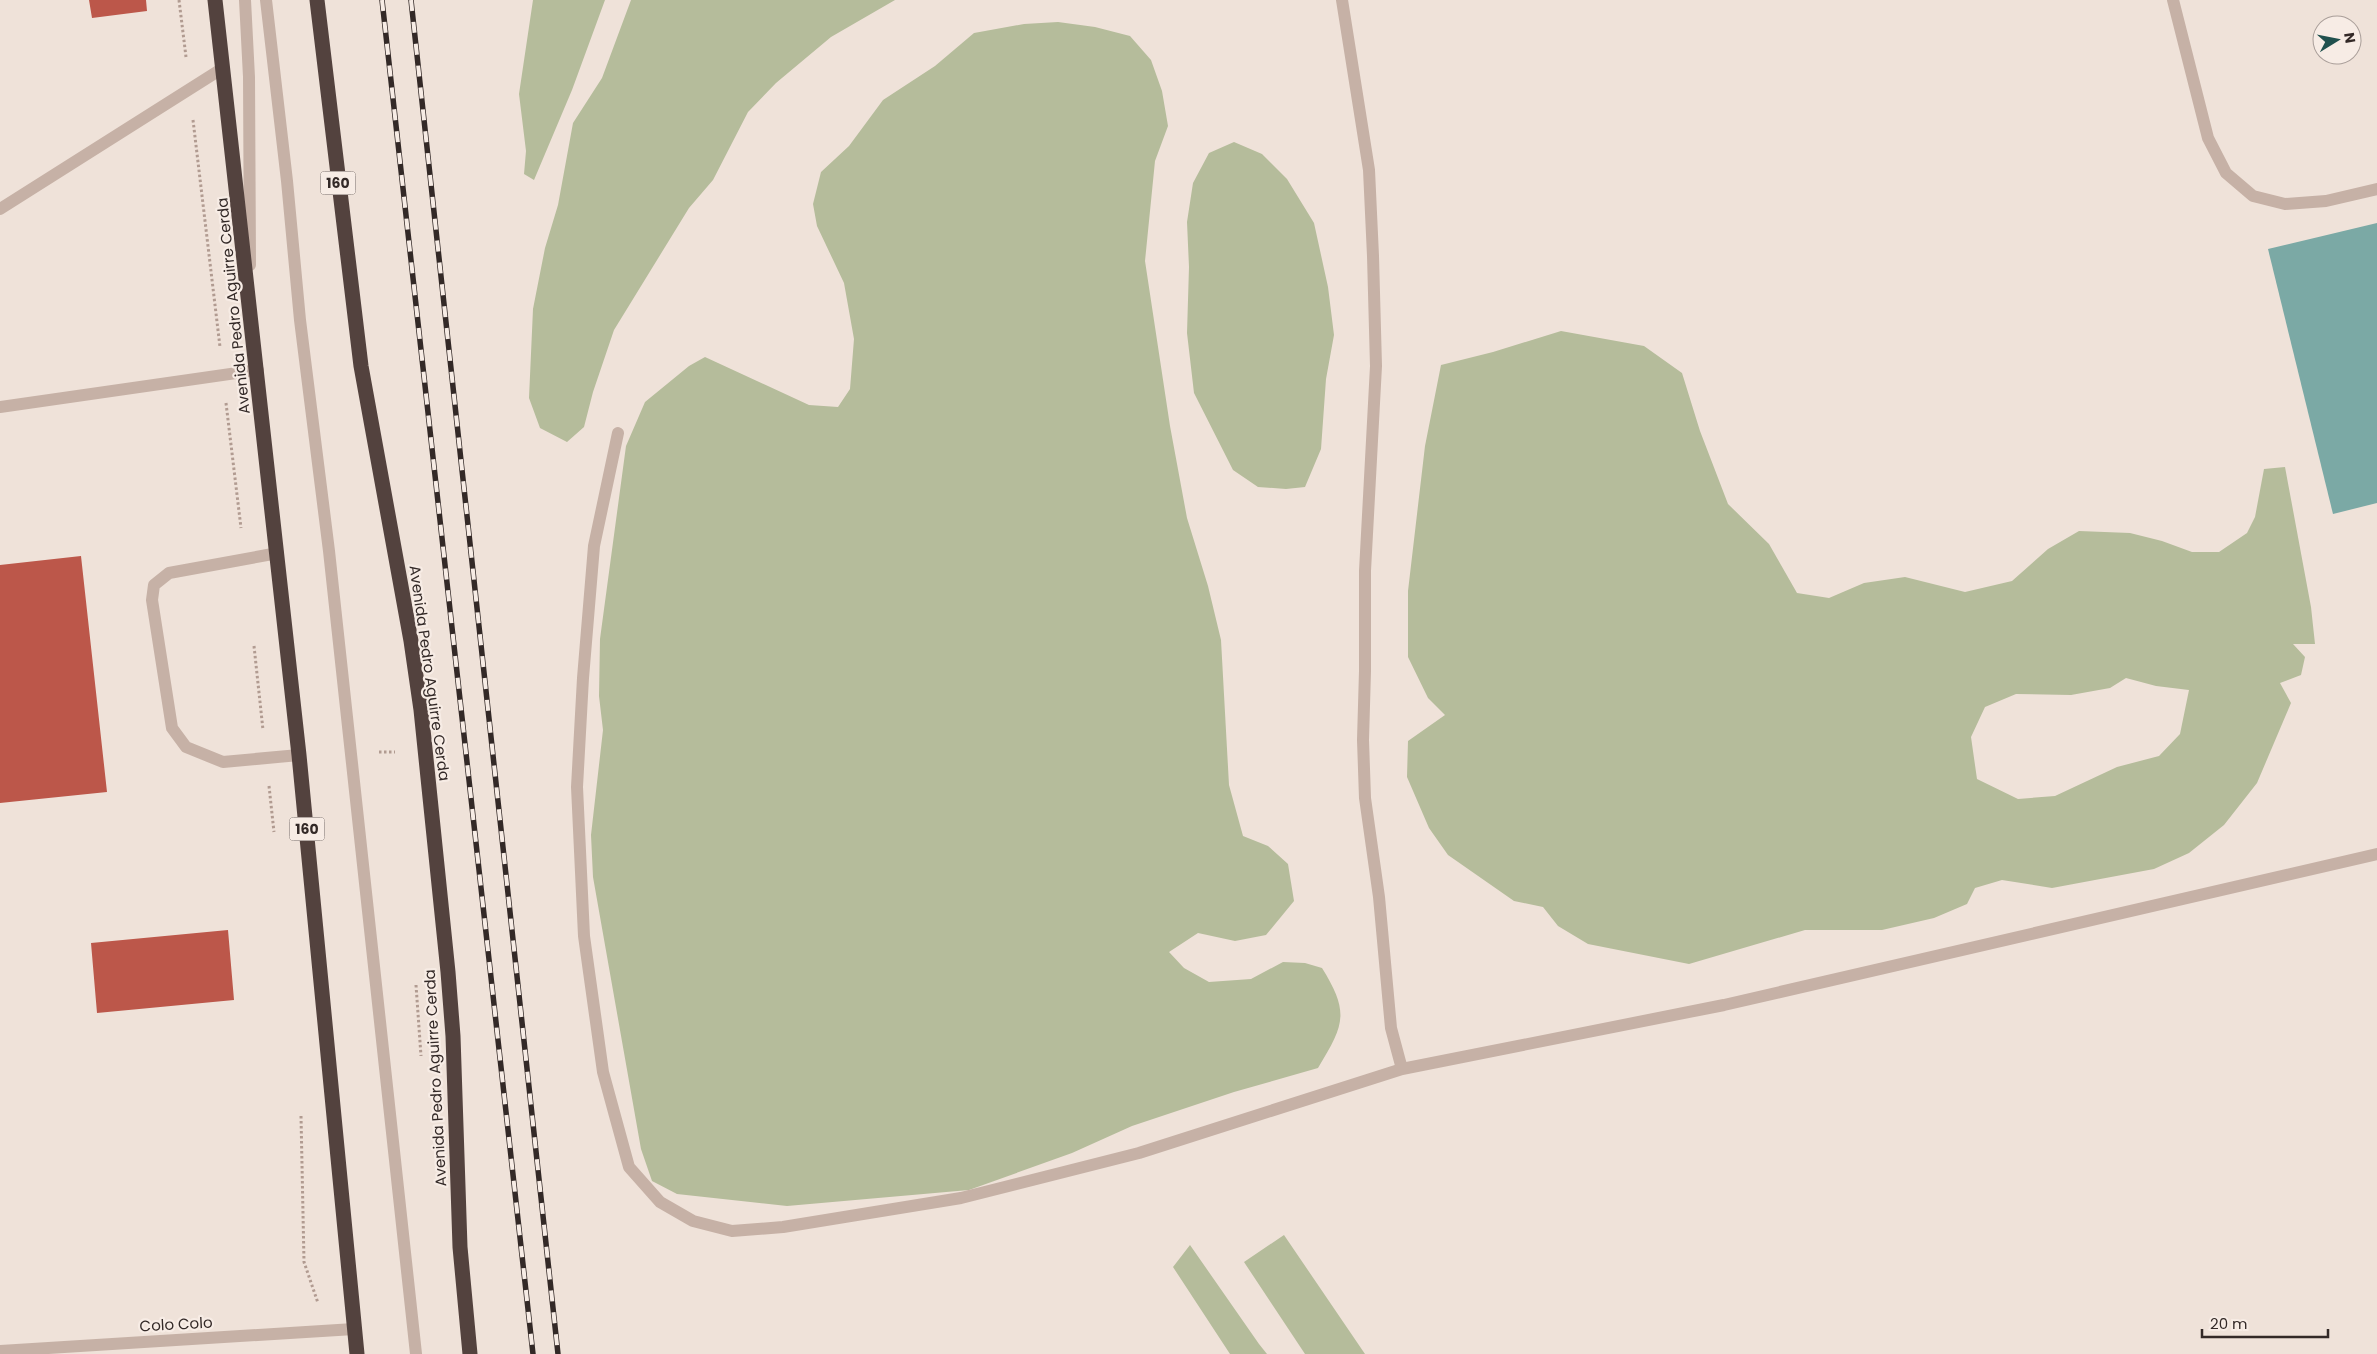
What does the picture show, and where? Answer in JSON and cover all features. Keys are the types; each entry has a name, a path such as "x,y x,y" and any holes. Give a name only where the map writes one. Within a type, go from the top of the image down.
{"highway":[{"name":"Avenida Pedro Aguirre Cerda","path":"215,0 278,553 357,1354"},
{"name":"Avenida Pedro Aguirre Cerda","path":"318,0 361,366 411,641 421,710 449,981 453,1036 460,1247 470,1354"}],"street":[{"path":"245,0 249,77 250,305"},
{"path":"266,0 416,1354"},
{"path":"1342,0 1369,170 1373,256 1376,366 1368,480 1365,571 1363,740 1365,798 1379,897 1391,1028 1402,1069"},
{"path":"2173,0 2208,138 2226,173 2253,196 2285,204 2326,202 2377,189"},
{"path":"0,209 223,68"},
{"path":"0,407 258,370"},
{"path":"618,433 594,546 583,678 577,787 584,936 603,1072 629,1167 660,1202 694,1221 732,1231 783,1227 961,1198 1139,1153 1402,1069 1724,1005 2377,854"},
{"path":"278,553 169,573 154,585 152,600 172,728 186,747 223,762 299,755"},
{"name":"Colo Colo","path":"0,1351 354,1330"}],"path":[{"path":"179,0 245,559"},
{"path":"253,639 274,837"},
{"path":"350,751 400,752"},
{"path":"416,981 421,1061"},
{"path":"301,1115 304,1262 328,1331"}],"green space":[{"path":"533,0 605,0 572,90 534,180 524,174 526,151 519,94"},
{"path":"631,0 895,0 831,37 776,83 748,112 713,180 689,208 614,330 593,392 584,427 567,442 540,428 529,398 533,309 545,248 558,205 573,123 602,78"},
{"path":"1058,22 1095,27 1130,36 1151,60 1162,91 1168,126 1155,161 1145,261 1170,426 1187,518 1208,586 1221,640 1229,785 1243,836 1268,846 1288,864 1294,901 1266,935 1235,941 1198,933 1169,952 1184,968 1209,982 1251,979 1283,962 1305,963 1322,968 1331,983 1340,1008 1338,1029 1334,1041 1318,1068 1234,1092 1132,1126 1072,1153 969,1190 787,1206 677,1194 652,1181 641,1149 593,877 591,835 603,730 599,696 600,639 626,446 645,402 689,366 705,357 809,405 838,407 850,389 854,339 844,283 817,226 813,204 821,172 849,146 883,100 935,66 974,33 1024,24"},
{"path":"1234,142 1262,154 1287,179 1314,223 1328,287 1334,335 1326,379 1321,449 1305,487 1286,489 1258,487 1233,470 1194,393 1187,333 1189,267 1187,222 1193,183 1209,153"},
{"path":"1561,331 1644,346 1682,373 1700,431 1728,504 1769,544 1797,593 1829,598 1864,583 1905,577 1965,592 2012,581 2048,549 2079,531 2130,533 2162,541 2192,552 2219,552 2247,533 2255,517 2264,469 2285,467 2311,607 2315,644 2293,644 2305,657 2301,675 2280,683 2291,703 2257,783 2224,825 2189,853 2154,869 2052,888 2002,880 1975,888 1967,904 1934,918 1882,930 1805,930 1689,964 1588,944 1558,926 1543,907 1514,901 1448,855 1429,828 1407,777 1408,741 1445,715 1428,698 1408,657 1408,591 1425,446 1441,365 1493,352","holes":["2126,678 2156,686 2189,690 2180,734 2159,756 2117,767 2055,796 2018,799 1977,779 1971,737 1985,707 2016,694 2071,695 2110,688"]},
{"path":"1284,1235 1365,1354 1305,1354 1244,1262"},
{"path":"1190,1245 1267,1354 1230,1354 1173,1267"}],"water":[{"path":"2377,223 2377,503 2333,514 2268,249"}],"building":[{"path":"89,0 146,0 147,11 92,18"},
{"path":"81,556 107,792 0,803 0,565"},
{"path":"228,930 234,1000 97,1013 91,943"}],"railway":[{"path":"382,0 533,1354"},
{"path":"411,0 558,1354"}]}
